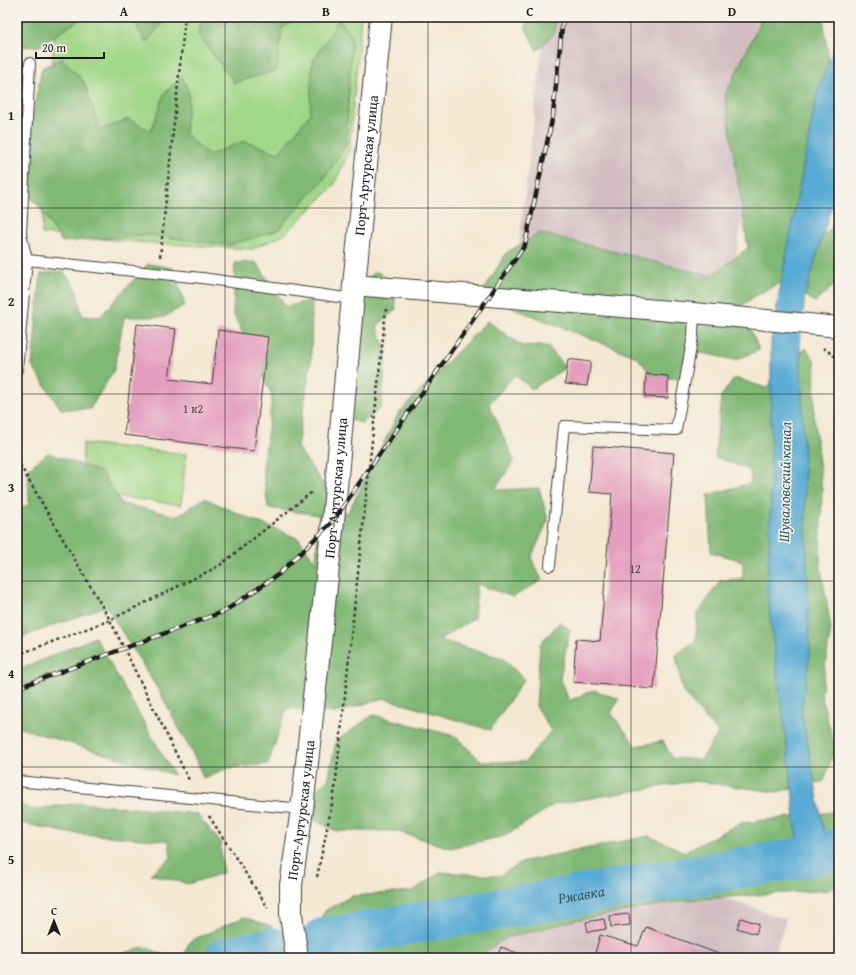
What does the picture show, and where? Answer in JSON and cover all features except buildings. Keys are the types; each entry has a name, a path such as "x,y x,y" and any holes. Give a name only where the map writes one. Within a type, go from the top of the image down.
{"street":[{"name":"Порт-Артурская улица","path":"297,958 291,915 292,885 302,808 333,521 381,17"},
{"path":"354,292 694,314 839,327"}],"lane":[{"path":"17,370 26,260 22,234 30,62"},
{"path":"26,260 354,292"},
{"path":"550,566 564,426 676,430 692,336 694,314"},
{"path":"17,781 302,808"}],"path":[{"path":"158,274 185,17"},
{"path":"316,882 335,790 387,302"},
{"path":"17,460 110,620 198,799 270,911"},
{"path":"17,655 110,620 220,566 312,492 313,484"}],"shaded area":[{"path":"546,17 777,17 729,296 515,277"},
{"path":"697,889 786,919 773,958 482,958 492,930"}],"green space":[{"path":"17,17 83,17 40,46 17,47"},
{"path":"55,17 361,17 349,152 333,187 284,235 252,249 137,242 42,234"},
{"path":"132,17 167,17 146,43"},
{"path":"202,17 301,17 282,28 277,70 234,83 198,34"},
{"path":"528,17 555,17 554,33 537,51 526,29"},
{"path":"761,17 827,17 824,23 834,101 789,278 755,296 741,306 759,350 735,360 697,352 682,378 654,378 637,357 513,308 485,289 506,253 540,233 711,276 748,248 725,95 760,23"},
{"path":"339,19 352,36 346,145 323,180 278,230 230,245 146,235 62,242 38,205 19,185 42,68 62,58 84,82 100,130 128,119 151,131 164,94 182,76 189,93 185,134 209,155 244,141 279,153 310,114 312,63"},
{"path":"839,217 838,282 815,302 799,291 813,243 838,223"},
{"path":"256,262 286,307 312,300 311,362 297,447 347,514 399,413 487,321 522,346 548,346 565,368 532,389 515,375 489,404 514,460 495,490 539,488 548,520 531,558 542,580 513,597 477,584 474,618 439,640 503,658 524,679 490,730 383,698 335,713 287,708 268,764 228,768 203,778 198,764 159,691 106,606 17,639 17,509 29,505 28,469 48,453 101,472 122,504 178,516 204,498 299,539 316,563 319,515 268,508 263,470 272,395 233,313 235,263"},
{"path":"148,264 173,268 185,305 164,317 124,317 114,370 90,409 61,409 32,366 41,274 63,271 76,288 82,316 100,317"},
{"path":"376,271 392,282 396,309 377,326 387,352 381,408 362,423 348,420 349,296"},
{"path":"806,348 815,361 814,417 822,490 820,563 831,628 821,695 835,748 824,781 776,792 694,781 555,804 505,836 450,848 396,831 336,831 312,819 311,794 328,780 336,741 373,715 455,736 482,762 525,762 551,731 536,706 540,644 560,622 570,630 560,677 569,701 593,690 619,699 611,713 636,746 663,741 672,758 701,760 718,733 683,692 676,655 696,640 697,615 720,581 743,578 743,561 711,552 708,495 751,483 750,470 715,457 721,396 735,378 766,388 786,370"},
{"path":"839,407 839,466 830,436"},
{"path":"83,443 186,454 181,505 81,492"},
{"path":"95,637 174,775 17,727 17,671"},
{"path":"17,803 32,810 78,803 197,814 220,842 223,873 188,884 150,874 171,858 169,841 69,833 17,822"},
{"path":"834,812 839,819 839,884 828,890 687,900 576,920 506,938 475,958 422,956 417,958 325,958 313,931 326,910 352,896 413,891 440,872 499,876 525,861 649,836 685,852 740,823"},
{"path":"244,917 271,926 270,958 182,958 190,941"},
{"path":"144,947 172,958 109,958"}],"water":[{"name":"Шуваловский канал","path":"839,34 839,181 805,295 800,340 810,654 801,711 828,851 799,858 790,770 767,593 771,493 771,341 817,94"}],"waterway":[{"name":"Ржавка","path":"322,939 799,858 839,848"},
{"name":"Ржавка","path":"225,958 272,948"}],"railway":[{"path":"17,688 225,611 279,574 333,521 525,245 553,115 563,17"}]}
